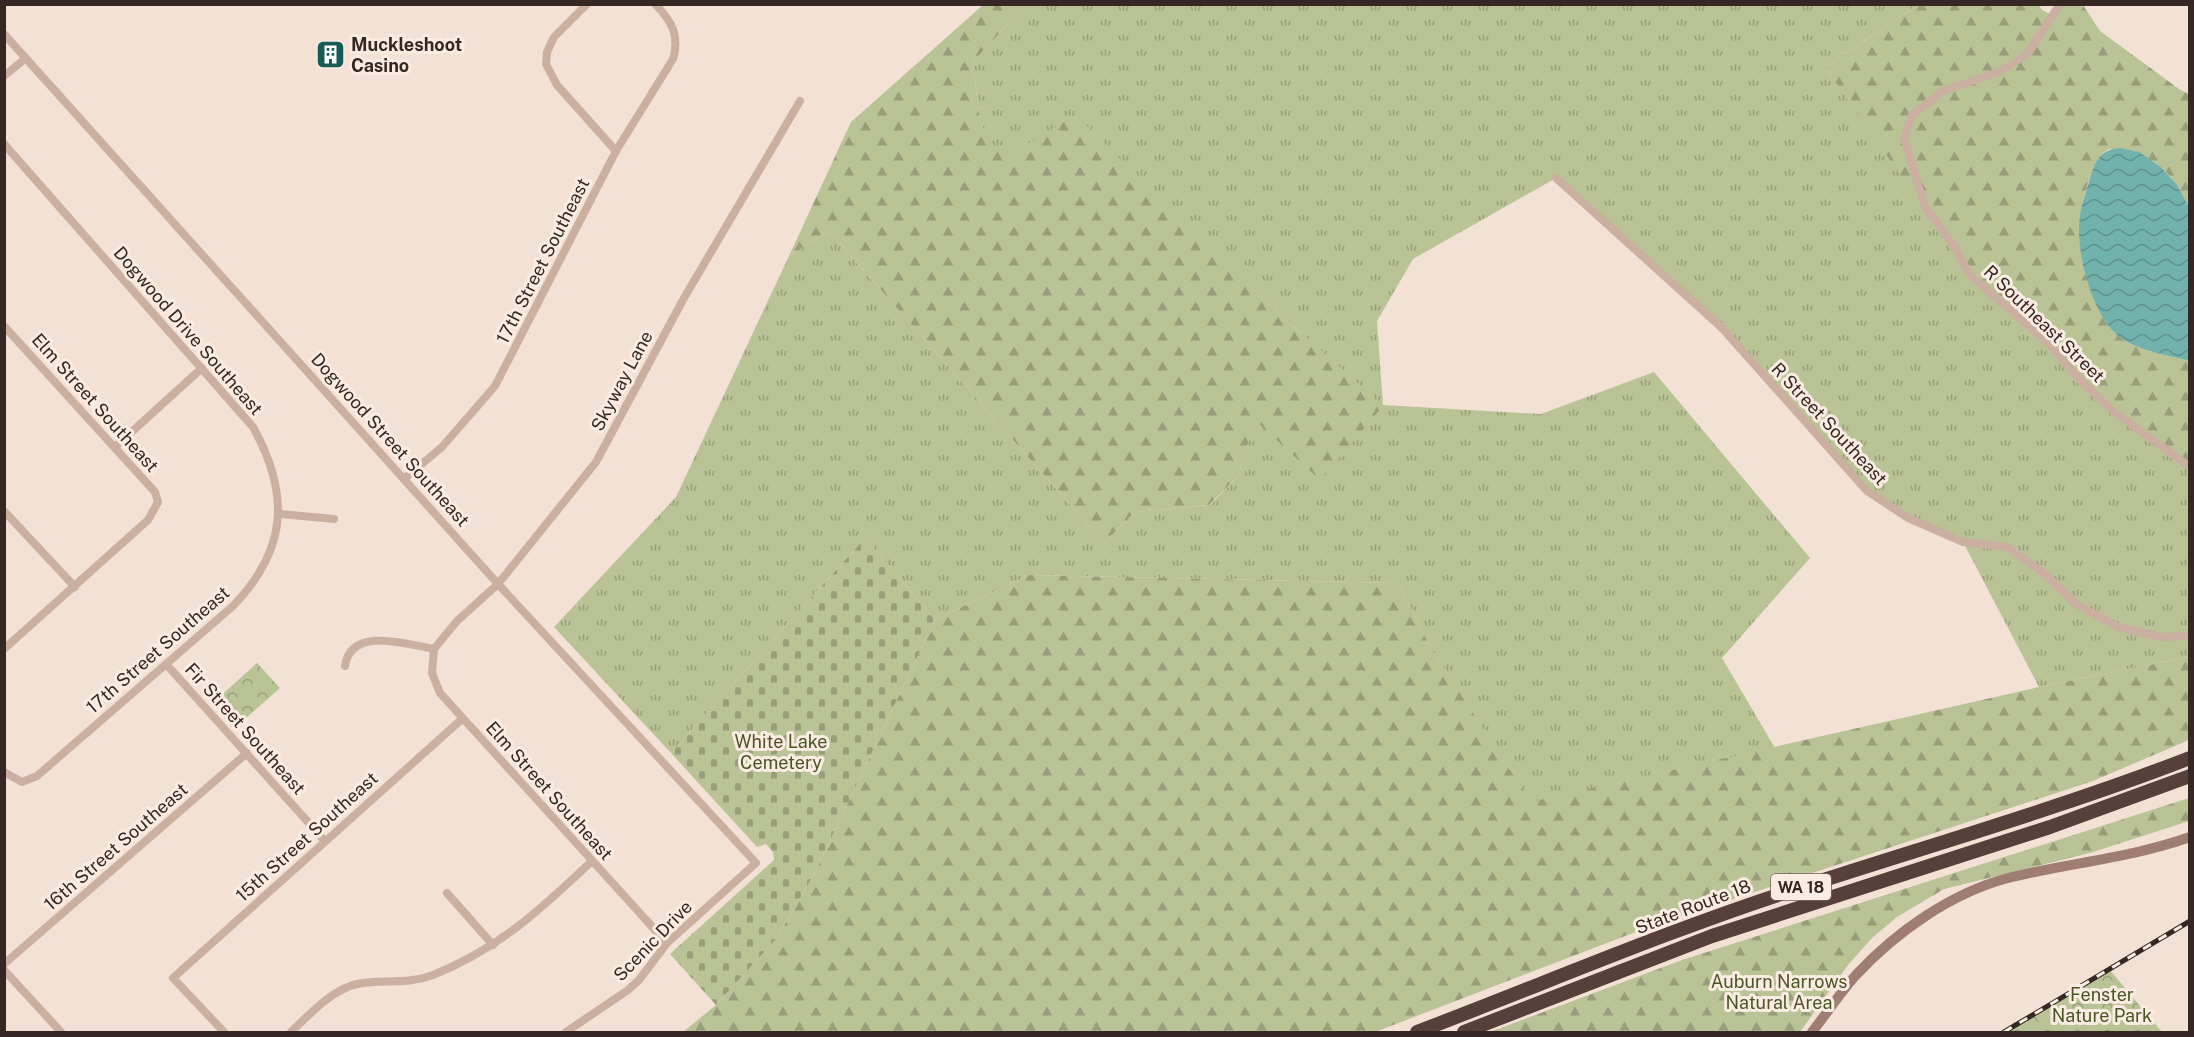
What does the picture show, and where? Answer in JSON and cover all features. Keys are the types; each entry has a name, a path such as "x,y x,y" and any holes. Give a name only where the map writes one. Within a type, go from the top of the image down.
{"highway":[{"name":"State Route 18","path":"1417,1032 1707,920 1789,891 2018,820 2190,758"},
{"name":"State Route 18","path":"1464,1032 1713,936 2050,827 2190,776"}],"main road":[{"path":"1812,1032 1874,956 1916,923 1976,890 2005,879 2150,848 2190,837"}],"street":[{"path":"587,4 554,37 547,52 546,64 557,85 616,151"},
{"name":"17th Street Southeast","path":"404,479 442,447 495,386 616,151 673,59 676,36 672,25 655,4"},
{"name":"R Southeast Street","path":"2060,4 2026,54 2001,71 1943,91 1912,115 1904,138 1925,207 1954,246 1970,275 2048,344 2079,379 2114,412 2190,467"},
{"name":"Dogwood Street Southeast","path":"4,34 498,584 756,863"},
{"path":"4,76 26,58"},
{"name":"Skyway Lane","path":"434,649 457,621 498,584 596,462 684,298 800,100"},
{"name":"Dogwood Drive Southeast","path":"4,144 253,427 276,481 280,514"},
{"name":"R Street Southeast","path":"1556,178 1722,328 1867,491 1908,518 1963,542 2008,547 2046,575 2076,604 2118,627 2161,637 2190,636"},
{"name":"Elm Street Southeast","path":"4,326 155,492 158,502 148,520 75,587"},
{"path":"115,447 202,368"},
{"path":"4,511 75,587 4,649"},
{"path":"280,514 334,519"},
{"name":"17th Street Southeast","path":"4,772 9,777 22,782 37,776 246,593 269,552 280,514"},
{"path":"345,666 346,656 352,650 374,640 434,649"},
{"name":"Elm Street Southeast","path":"434,649 431,662 434,682 440,693 667,943"},
{"name":"Fir Street Southeast","path":"166,664 325,841"},
{"name":"15th Street Southeast","path":"224,1032 172,978 462,719"},
{"name":"16th Street Southeast","path":"4,964 247,753"},
{"path":"291,1032 316,1009 356,984 417,981 493,945 527,922 592,861"},
{"name":"Scenic Drive","path":"566,1032 639,980 667,943 756,863"},
{"path":"447,893 493,945"},
{"path":"4,970 61,1032"}],"green space":[{"path":"983,5 1025,5 973,62 980,122 1002,159 1076,115 1247,284 1383,406 1320,480 1255,420 1238,476 1209,505 1135,512 1104,543 829,231 789,256 851,122"},
{"path":"1025,5 1918,5 1825,67 1965,265 2189,467 2189,657 2039,687 1963,542 1908,518 1867,491 1722,328 1556,178 1413,259 1377,321 1383,405 1541,414 1654,372 1810,558 1722,658 1775,748 1531,803 1433,652 1398,583 1029,575 935,620 865,538 671,753 554,627 676,497 789,256 829,231 1104,543 1135,512 1210,505 1238,476 1255,419 1382,406 1247,284 1000,164 980,122 973,62"},
{"path":"1918,5 2039,5 2042,10 2050,14 2060,5 2083,5 2100,31 2189,94 2189,207 2174,181 2158,165 2139,155 2109,149 2101,155 2093,168 2082,203 2079,235 2087,280 2105,322 2121,338 2130,343 2149,351 2189,361 2189,467 2114,412 1970,275 1825,67"},
{"name":"White Lake Cemetery","path":"865,538 935,620 813,876 776,939 716,1005 670,954 774,860 773,852 766,844 757,847 671,753"},
{"path":"1029,575 1398,583 1433,652 1531,802 2039,687 2189,657 2189,740 2093,781 1654,925 1375,1032 683,1032 716,1005 776,939 813,876 935,620"},
{"path":"257,663 280,688 238,725 216,700"},
{"name":"Auburn Narrows Natural Area","path":"2189,798 2189,821 2090,853 1944,889 1897,917 1872,938 1848,965 1800,1032 1490,1032 1682,960"},
{"name":"Fenster Nature Park","path":"2109,969 2162,1032 2004,1032"}],"water":[{"path":"2120,148 2139,152 2161,167 2177,185 2189,207 2189,361 2131,344 2114,332 2099,311 2083,267 2079,219 2091,174 2102,154"}],"railway":[{"path":"2004,1032 2190,921"}],"place":[{"name":"Muckleshoot Casino","path":"330,55"}]}
